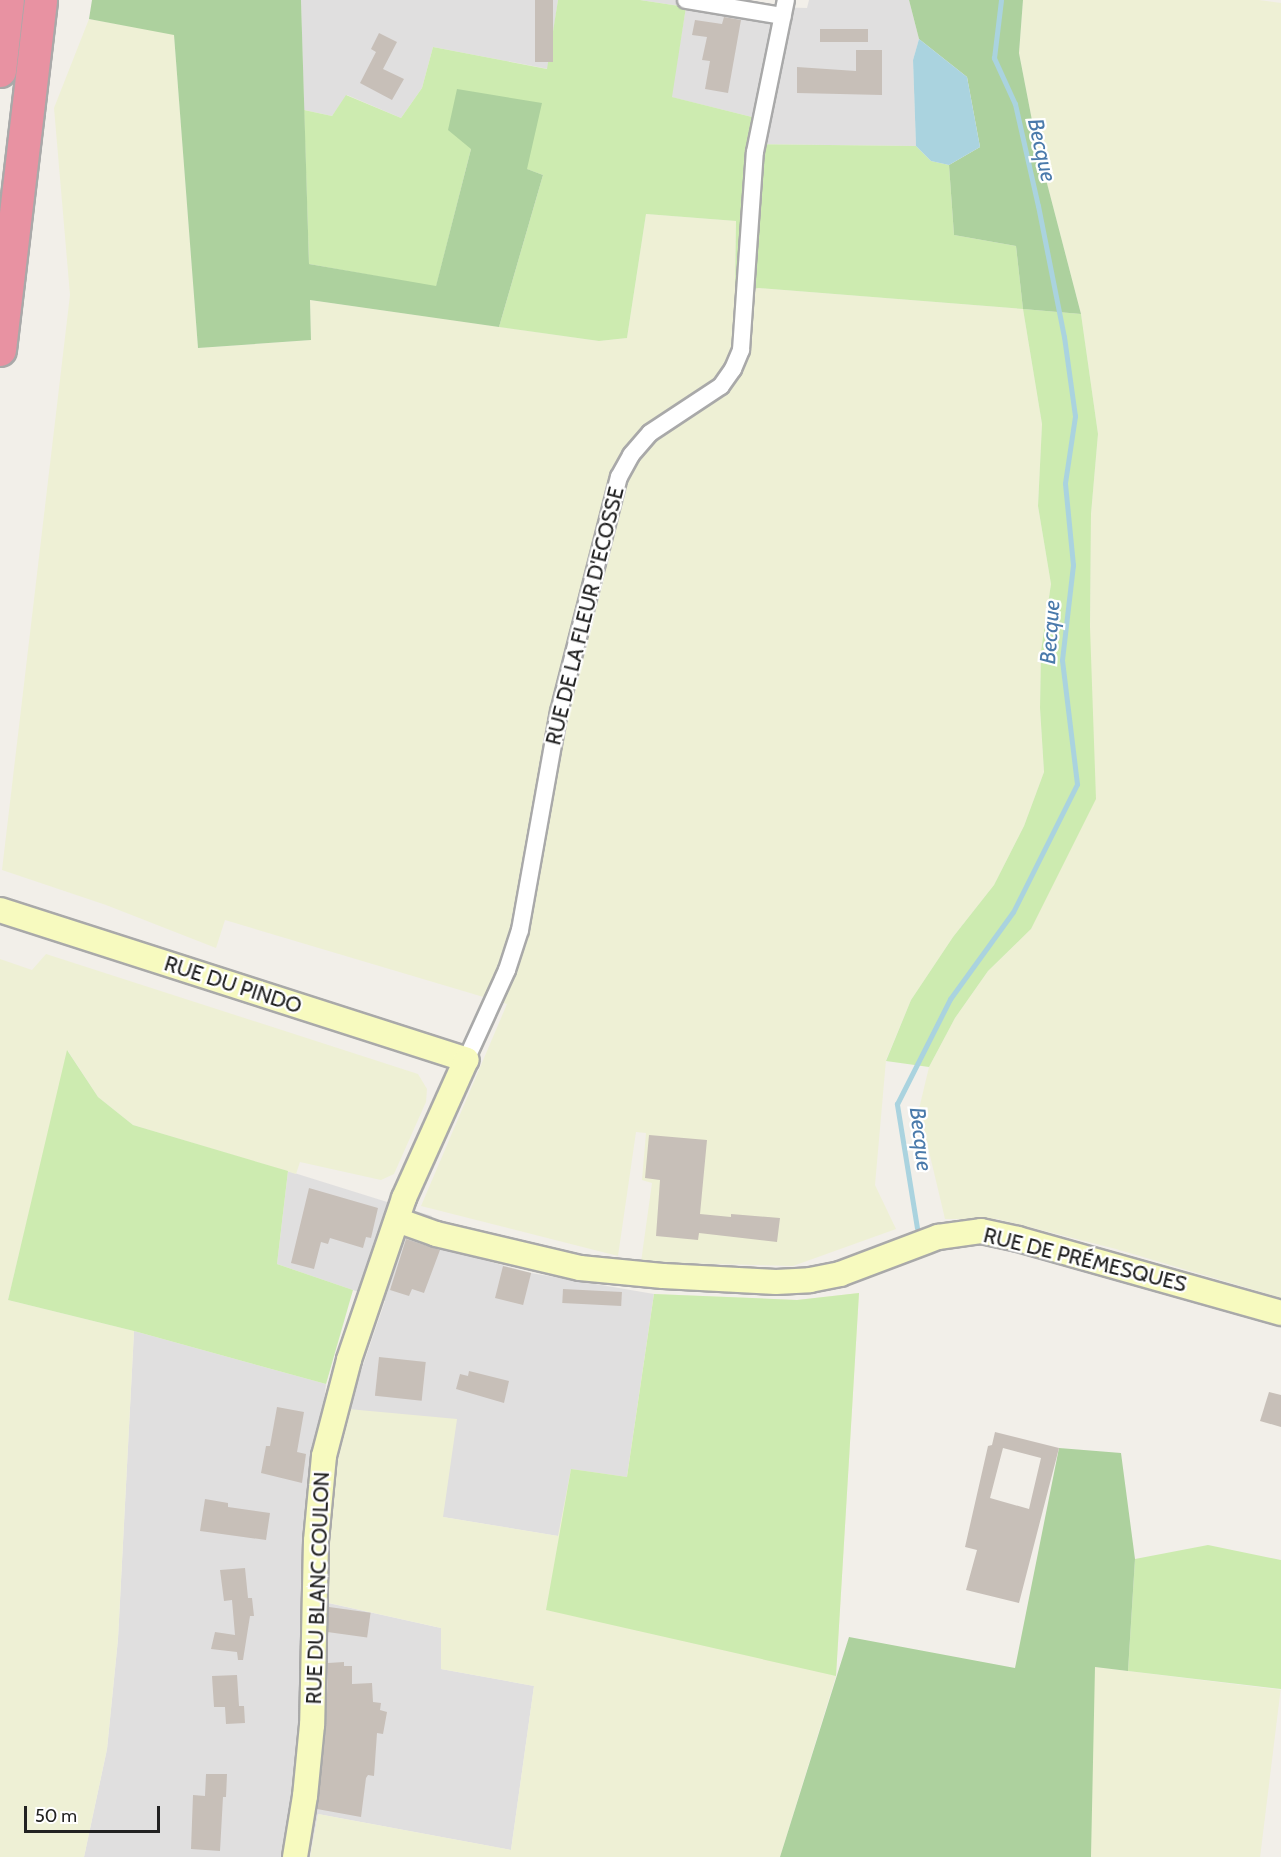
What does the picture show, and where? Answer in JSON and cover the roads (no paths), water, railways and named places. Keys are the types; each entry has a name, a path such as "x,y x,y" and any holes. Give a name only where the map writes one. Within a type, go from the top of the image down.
{"highway":[{"path":"0,71 8,0"},
{"path":"0,350 41,0"}],"street":[{"path":"686,0 785,8"},
{"name":"RUE DE LA FLEUR D'ECOSSE","path":"466,1059 504,977 520,930 559,712 619,477 631,455 650,433 721,386 733,369 741,350 754,152 785,8"},
{"name":"RUE DU PINDO","path":"0,910 466,1059"},
{"name":"RUE DU BLANC COULON","path":"295,1857 305,1796 312,1725 315,1563 322,1466 349,1360 404,1197 466,1059"},
{"name":"RUE DE PRÉMESQUES","path":"397,1220 436,1234 580,1268 663,1276 776,1282 810,1280 840,1274 939,1237 981,1231 1029,1242 1281,1313"}],"water":[{"path":"919,39 967,77 980,147 949,165 931,161 916,146 913,60"}],"waterway":[{"name":"Becque","path":"917,1228 897,1104 950,999 1013,912 1077,784 1062,660 1073,565 1065,483 1075,416 1064,337 1015,104 994,58 1001,0"}]}
